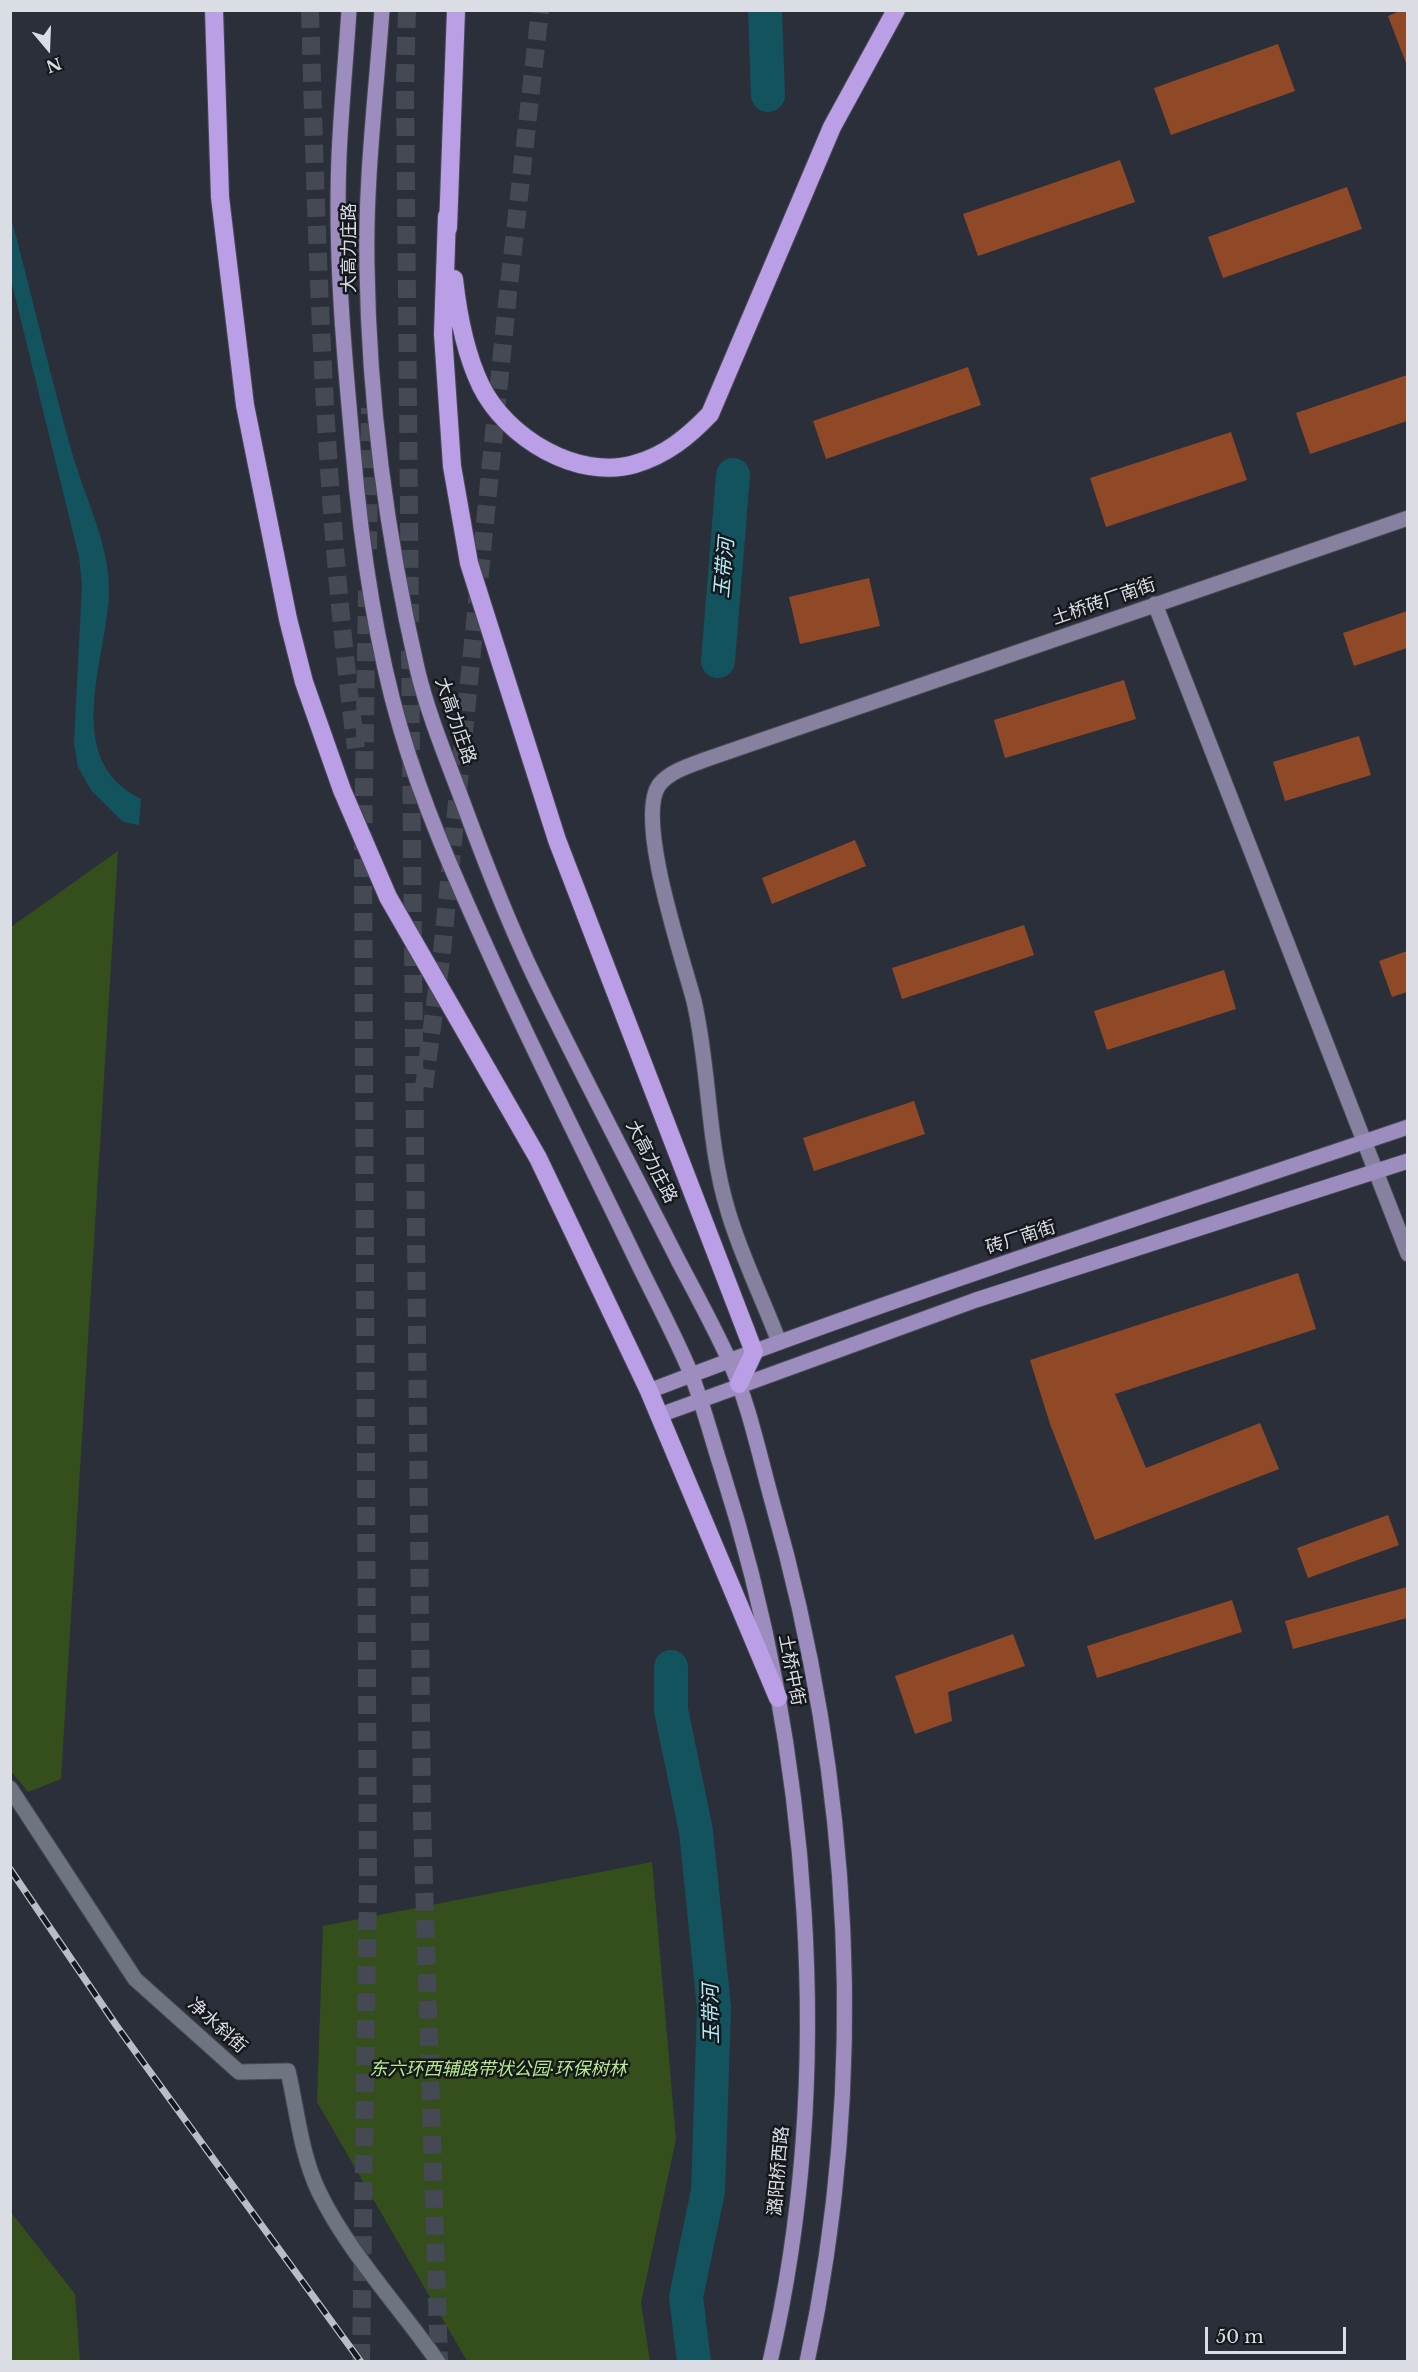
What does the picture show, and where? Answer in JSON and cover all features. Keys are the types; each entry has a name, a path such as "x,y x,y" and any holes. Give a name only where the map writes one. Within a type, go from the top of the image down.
{"highway":[{"path":"214,10 220,196 245,405 288,619 304,682 342,790 388,897 538,1158 650,1391 778,1698"},
{"path":"456,10 443,334 452,466 469,563 557,840 754,1352 739,1384"},
{"path":"447,216 458,310 478,376 498,411 524,437 552,453 580,464 612,467 633,465 658,455 686,439 710,414 832,127 896,10"}],"main road":[{"name":"大高力庄路","path":"349,10 339,159 339,253 344,349 359,520 380,649 396,714 426,809 458,886 692,1375"},
{"name":"大高力庄路","path":"382,10 370,162 367,266 375,407 389,517 418,673 495,887 533,974 730,1361 739,1384 796,1586 832,1792 842,1885 846,1982 843,2098 834,2201 807,2361"},
{"name":"砖厂南街","path":"650,1391 909,1294 1092,1236 1407,1127"},
{"path":"660,1415 739,1384 976,1300 1407,1161"},
{"name":"土桥中街","path":"692,1375 754,1581 778,1698 796,1823 803,1893 806,1981"},
{"name":"潞阳桥西路","path":"770,2361 781,2315 797,2197 804,2100 806,1981"}],"street":[{"name":"土桥砖厂南街","path":"779,1342 728,1212 715,1157 703,1046 657,863 652,816 659,785 677,771 1407,518"},
{"path":"1155,604 1407,1254"},
{"name":"净水斜街","path":"10,1788 135,1979 239,2072 288,2071 304,2144 318,2191 370,2270 438,2361"}],"green space":[{"path":"118,851 61,1779 28,1792 10,1770 11,927"},
{"name":"东六环西辅路带状公园·环保树林","path":"652,1862 676,2139 641,2303 650,2361 467,2361 317,2102 323,1926"},
{"path":"10,2211 75,2294 80,2361 11,2361"}],"water":[{"path":"10,214 78,473 106,558 109,592 94,706 95,734 102,759 116,781 141,799 139,825 123,822 91,790 78,767 74,743 82,585 79,557 11,280"}],"building":[{"path":"1407,10 1406,63 1388,16"},
{"path":"1278,44 1295,91 1171,135 1154,88"},
{"path":"1120,160 1135,202 978,256 963,214"},
{"path":"1347,187 1362,229 1223,278 1208,237"},
{"path":"968,367 981,405 826,459 813,421"},
{"path":"1407,375 1407,421 1310,454 1296,413"},
{"path":"1231,432 1247,480 1106,527 1090,478"},
{"path":"869,578 880,626 800,644 789,597"},
{"path":"1407,611 1407,648 1354,666 1343,633"},
{"path":"1124,680 1136,719 1005,758 994,720"},
{"path":"1359,736 1371,775 1285,801 1273,762"},
{"path":"855,840 866,866 772,904 762,878"},
{"path":"1024,925 1034,955 902,999 892,968"},
{"path":"1407,951 1407,992 1392,997 1379,961"},
{"path":"1224,970 1236,1009 1107,1050 1094,1011"},
{"path":"914,1101 925,1134 814,1171 803,1138"},
{"path":"1298,1273 1316,1329 1115,1394 1146,1468 1260,1423 1279,1469 1095,1540 1050,1424 1030,1360"},
{"path":"1388,1515 1399,1545 1308,1578 1297,1548"},
{"path":"1407,1587 1407,1618 1293,1649 1285,1621"},
{"path":"1232,1600 1242,1632 1097,1678 1087,1646"},
{"path":"1013,1634 1025,1666 948,1692 952,1721 915,1734 895,1676"}],"waterway":[{"name":"玉带河","path":"765,10 768,95"},
{"name":"玉带河","path":"718,661 733,475"},
{"name":"玉带河","path":"671,1667 671,1710 696,1831 714,2008 708,2191 686,2297 694,2362"}],"tunnel":[{"path":"310,10 319,287 329,472 336,565 356,748"},
{"path":"407,10 405,84 410,623"},
{"path":"424,1087 442,952 507,303 540,10"},
{"path":"368,549 370,408"},
{"path":"361,2362 368,1883 363,855 367,591"},
{"path":"410,651 422,1818 439,2362"}],"railway":[{"path":"10,1869 116,2025 361,2362"}]}
